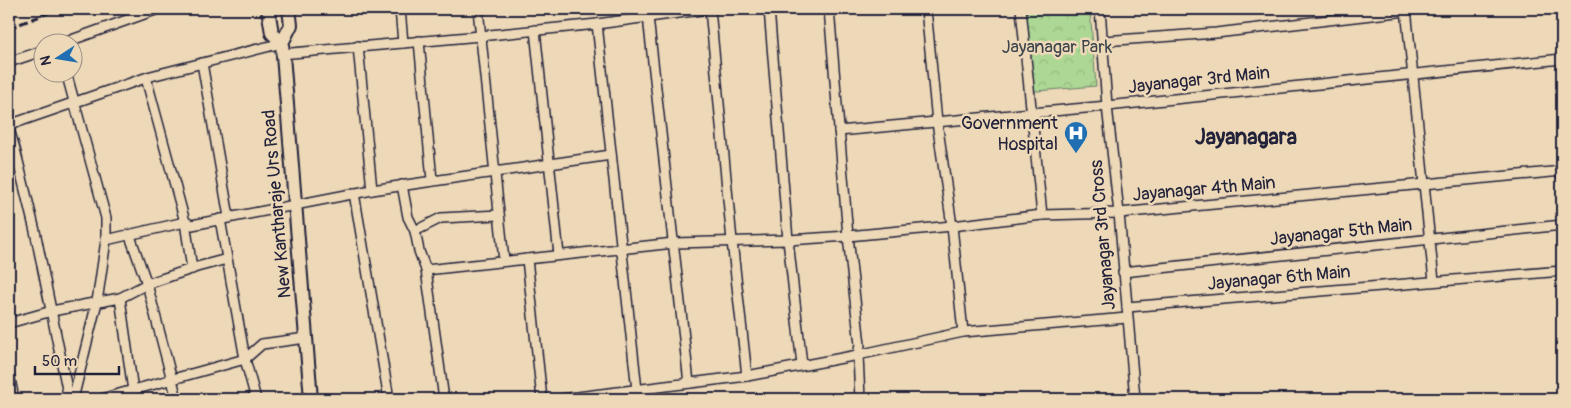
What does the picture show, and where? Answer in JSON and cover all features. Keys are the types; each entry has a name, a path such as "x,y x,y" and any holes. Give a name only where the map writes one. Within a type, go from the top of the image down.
{"main road":[{"name":"New Kantharaje Urs Road","path":"268,9 272,33 282,49 311,399"},
{"path":"282,49 291,25 288,9"}],"street":[{"path":"82,36 158,9"},
{"path":"400,9 403,43"},
{"path":"478,9 504,261"},
{"path":"9,125 146,78 202,63 282,49 358,46 480,36 596,24 709,9 747,376"},
{"path":"769,9 788,240 802,365"},
{"path":"829,9 848,236 860,345 858,355 860,399"},
{"path":"926,9 937,122 952,226 963,332"},
{"path":"1021,9 1042,215"},
{"name":"Jayanagar 3rd Cross","path":"1100,9 1107,106 1119,213 1135,399"},
{"path":"1103,41 1216,33 1406,10 1434,281"},
{"path":"648,17 689,383"},
{"path":"596,24 637,390"},
{"path":"535,30 559,255"},
{"path":"419,41 432,180"},
{"path":"358,46 372,190"},
{"path":"9,62 32,54"},
{"name":"Jayanagar 3rd Main","path":"839,131 1107,106 1562,59"},
{"path":"202,63 225,218 227,259 245,359 256,399"},
{"path":"146,78 185,222 192,269"},
{"path":"69,82 106,218 106,240 97,302 71,399"},
{"path":"9,130 26,194 71,399"},
{"path":"106,240 185,222 192,226 354,193 611,155"},
{"name":"Jayanagar 4th Main","path":"426,270 674,243 788,240 848,236 1042,215 1119,213 1423,186 1562,171"},
{"path":"402,185 408,217 415,231 419,251 426,270 444,399"},
{"path":"354,193 389,399"},
{"path":"415,231 441,218 499,215"},
{"name":"Jayanagar 5th Main","path":"1124,272 1562,225"},
{"path":"130,236 147,284 177,399"},
{"path":"9,322 52,311 120,298 147,284 227,259"},
{"path":"527,259 542,399"},
{"name":"Jayanagar 6th Main","path":"1127,307 1562,271"},
{"path":"120,298 133,391"},
{"path":"561,399 747,376 858,355 963,332 1127,318"},
{"path":"101,399 245,359 262,344 306,338"},
{"path":"9,374 14,399"}],"green space":[{"name":"Jayanagar Park","path":"1017,9 1090,9 1096,86 1025,92"}],"railway":[{"path":"9,28 59,9"}],"place":[{"name":"Government Hospital","path":"1076,154"}],"district":[{"name":"Jayanagara","path":"1246,137"}]}
